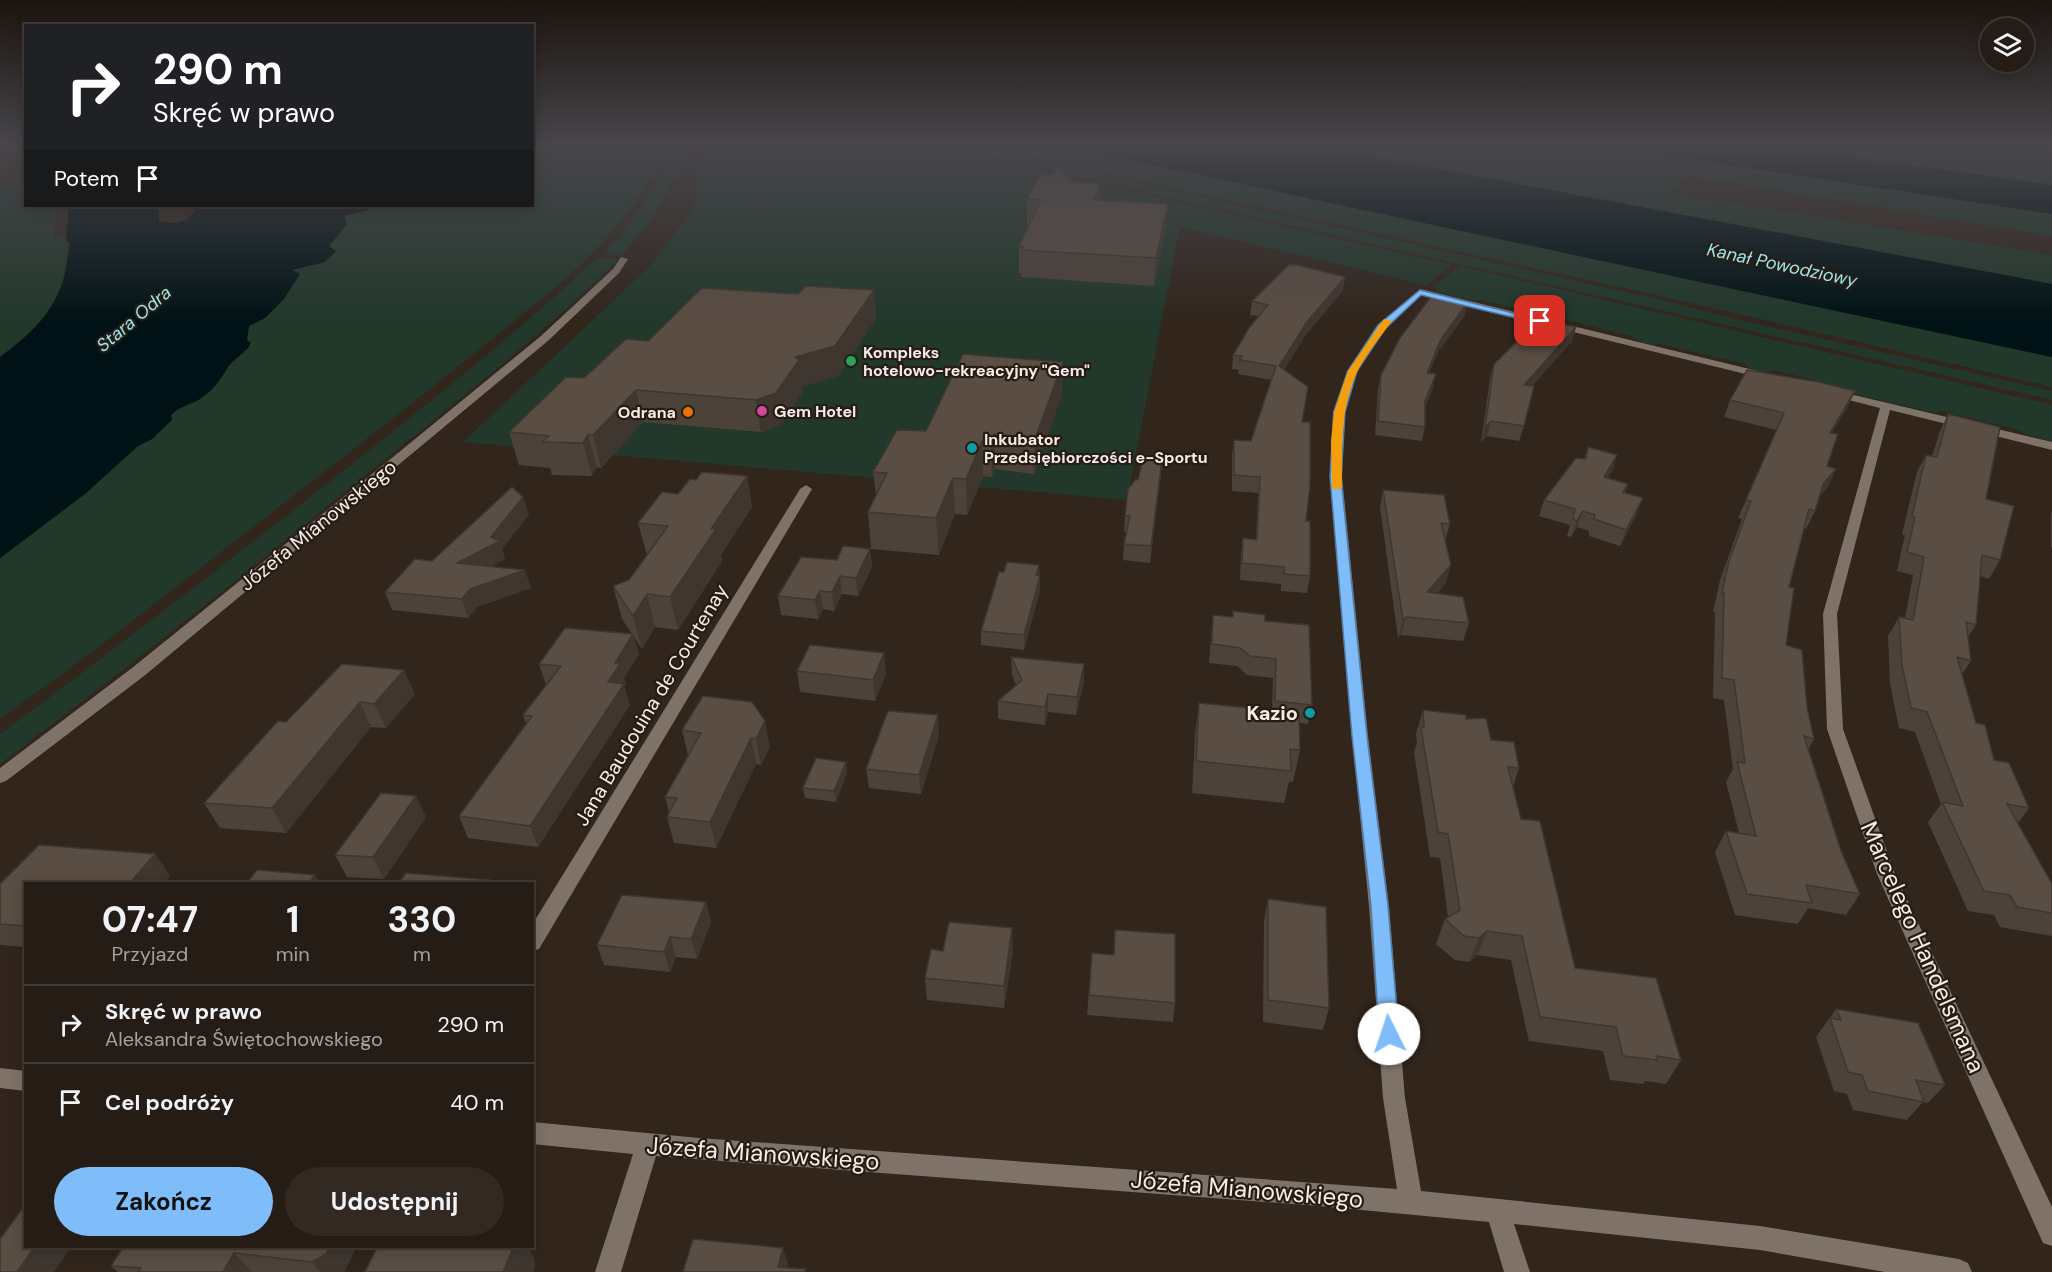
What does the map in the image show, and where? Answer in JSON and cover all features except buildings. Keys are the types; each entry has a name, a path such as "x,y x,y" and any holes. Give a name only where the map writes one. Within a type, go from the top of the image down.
{"street":[{"name":"Józefa Mianowskiego","path":"0,777 138,672 546,338 616,271 624,259"},
{"path":"1411,1203 1394,1098 1380,906 1360,736 1336,477 1340,412 1352,371 1381,327 1420,292 1776,379"},
{"path":"1821,390 2052,446"},
{"name":"Marcelego Handelsmana","path":"1886,405 1830,615 1835,729 1886,874 2052,1234"},
{"name":"Jana Baudouina de Courtenay","path":"534,940 806,489"},
{"path":"0,1078 24,1081"},
{"name":"Józefa Mianowskiego","path":"534,1133 648,1145 1308,1193 1498,1211 1760,1238 1959,1272"},
{"path":"608,1272 648,1145"},
{"path":"1498,1211 1517,1272"}],"green space":[{"path":"0,203 24,203 24,207 58,207 54,237 67,236 69,243 63,279 58,293 44,317 24,338 0,357"},
{"path":"534,203 635,203 586,259 532,307 414,402 192,574 0,719 0,558 85,494 138,446 152,439 177,409 199,400 249,347 247,341 249,326 265,318 284,299 299,274 291,271 325,262 336,251 329,247 344,216 369,210 371,207 534,207"},
{"path":"644,203 661,203 622,255 602,255"},
{"name":"Kompleks hotelowo-rekreacyjny \"Gem\"","path":"694,203 1183,203 1452,265 1426,285 1180,227 1127,500 463,442 648,268 689,215"},
{"path":"1196,203 1229,203 1657,299 2052,391 2052,400"},
{"path":"1243,203 1332,203 2052,357 2052,387 1656,295"},
{"path":"1622,203 1734,203 2052,255 2052,284"},
{"path":"1855,203 1982,203 2052,214 2052,236"},
{"path":"597,258 619,259 557,317 461,398 183,623 0,764 0,734 187,593 371,449 514,332"},
{"path":"1460,266 2052,405 2052,441 2024,434 2019,430 1941,411 1935,413 1846,392 1842,387 1773,370 1758,371 1745,364 1660,344 1653,345 1635,340 1632,336 1481,300 1474,301 1435,292 1438,288 1433,287"}],"water":[{"name":"Kanał Powodziowy","path":"1332,203 1622,203 2052,284 2052,357"},
{"path":"1982,203 2052,203 2052,214"},
{"name":"Stara Odra","path":"69,207 158,207 159,221 175,223 187,220 198,207 371,207 369,210 344,216 347,224 329,246 336,251 325,262 292,270 300,274 284,299 265,318 249,326 247,340 251,343 209,392 174,412 171,415 172,420 152,439 138,446 85,494 0,558 0,357 37,325 57,296 65,274 70,243 66,241"}],"slow traffic":[{"path":"1337,487 1336,442 1340,412 1347,387 1352,371 1387,321"}],"place":[{"name":"Kompleks hotelowo-rekreacyjny \"Gem\"","path":"851,361"},
{"name":"Gem Hotel","path":"762,411"},
{"name":"Odrana","path":"688,412"},
{"name":"Inkubator Przedsiębiorczości e-Sportu","path":"972,448"},
{"name":"Kazio","path":"1310,713"}],"route":[{"path":"1389,1034 1380,906 1360,736 1336,477 1336,442 1340,412 1352,371 1381,327 1420,292 1540,321"}]}
